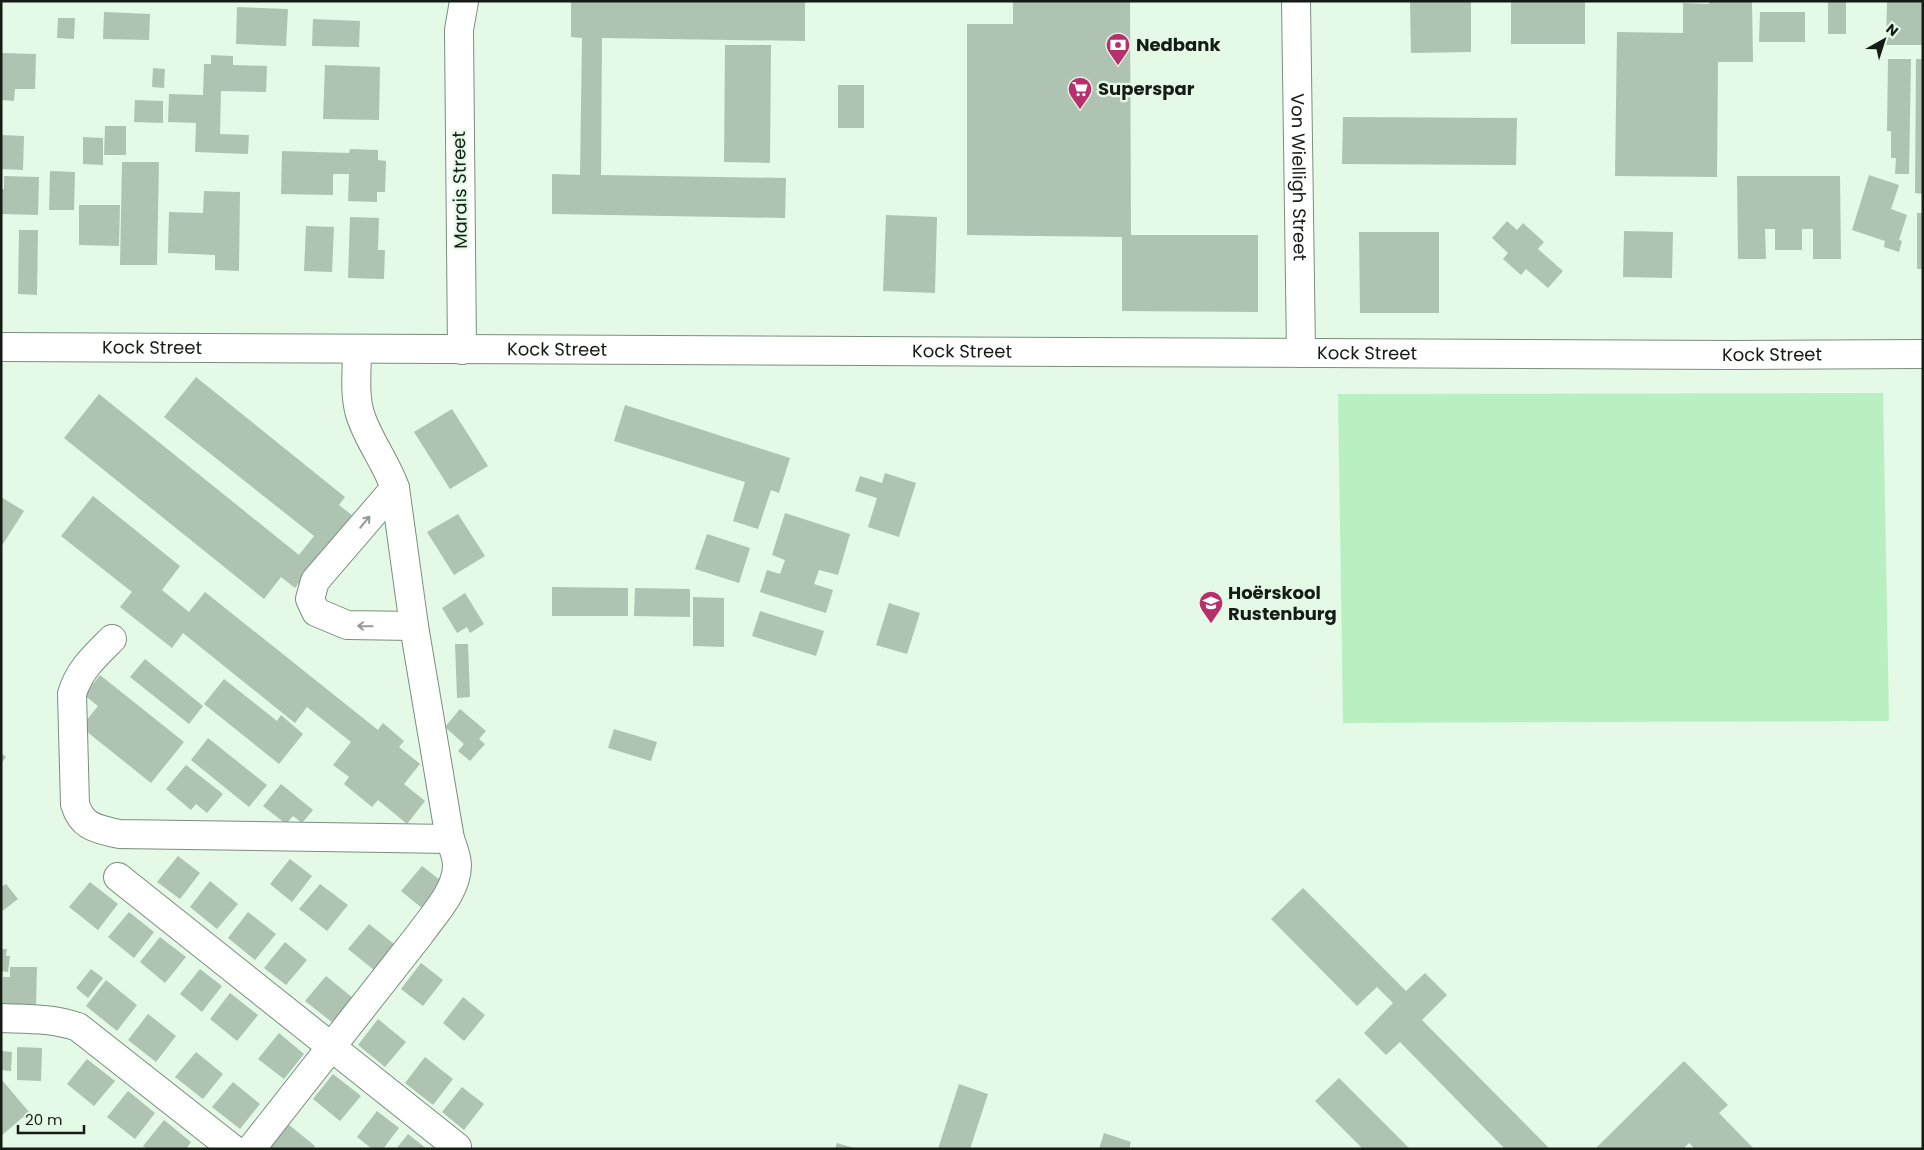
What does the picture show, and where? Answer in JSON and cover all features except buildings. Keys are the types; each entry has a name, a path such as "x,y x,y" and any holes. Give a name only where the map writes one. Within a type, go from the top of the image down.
{"street":[{"name":"Marais Street","path":"453,1 459,30"},
{"name":"Marais Street","path":"462,350 459,30 464,1"},
{"name":"Von Wielligh Street","path":"1296,1 1301,353"},
{"name":"Kock Street","path":"1,347 1742,355 1923,354"},
{"path":"251,1149 420,934 451,889 457,876 458,863 450,839 414,626 395,488 389,472 360,415 357,396 358,349"},
{"path":"395,488 315,581 310,599 316,612 347,626 414,626"},
{"path":"112,639 88,663 76,680 72,694 75,804 78,816 86,824 119,834 450,839"},
{"path":"118,877 457,1147"},
{"path":"1,1018 46,1019 61,1021 78,1027 233,1149"}],"green space":[{"path":"1883,393 1889,721 1343,723 1338,394"}],"place":[{"name":"Nedbank","path":"1118,66"},
{"name":"Superspar","path":"1080,110"},
{"name":"Hoërskool Rustenburg","path":"1211,624"}]}
